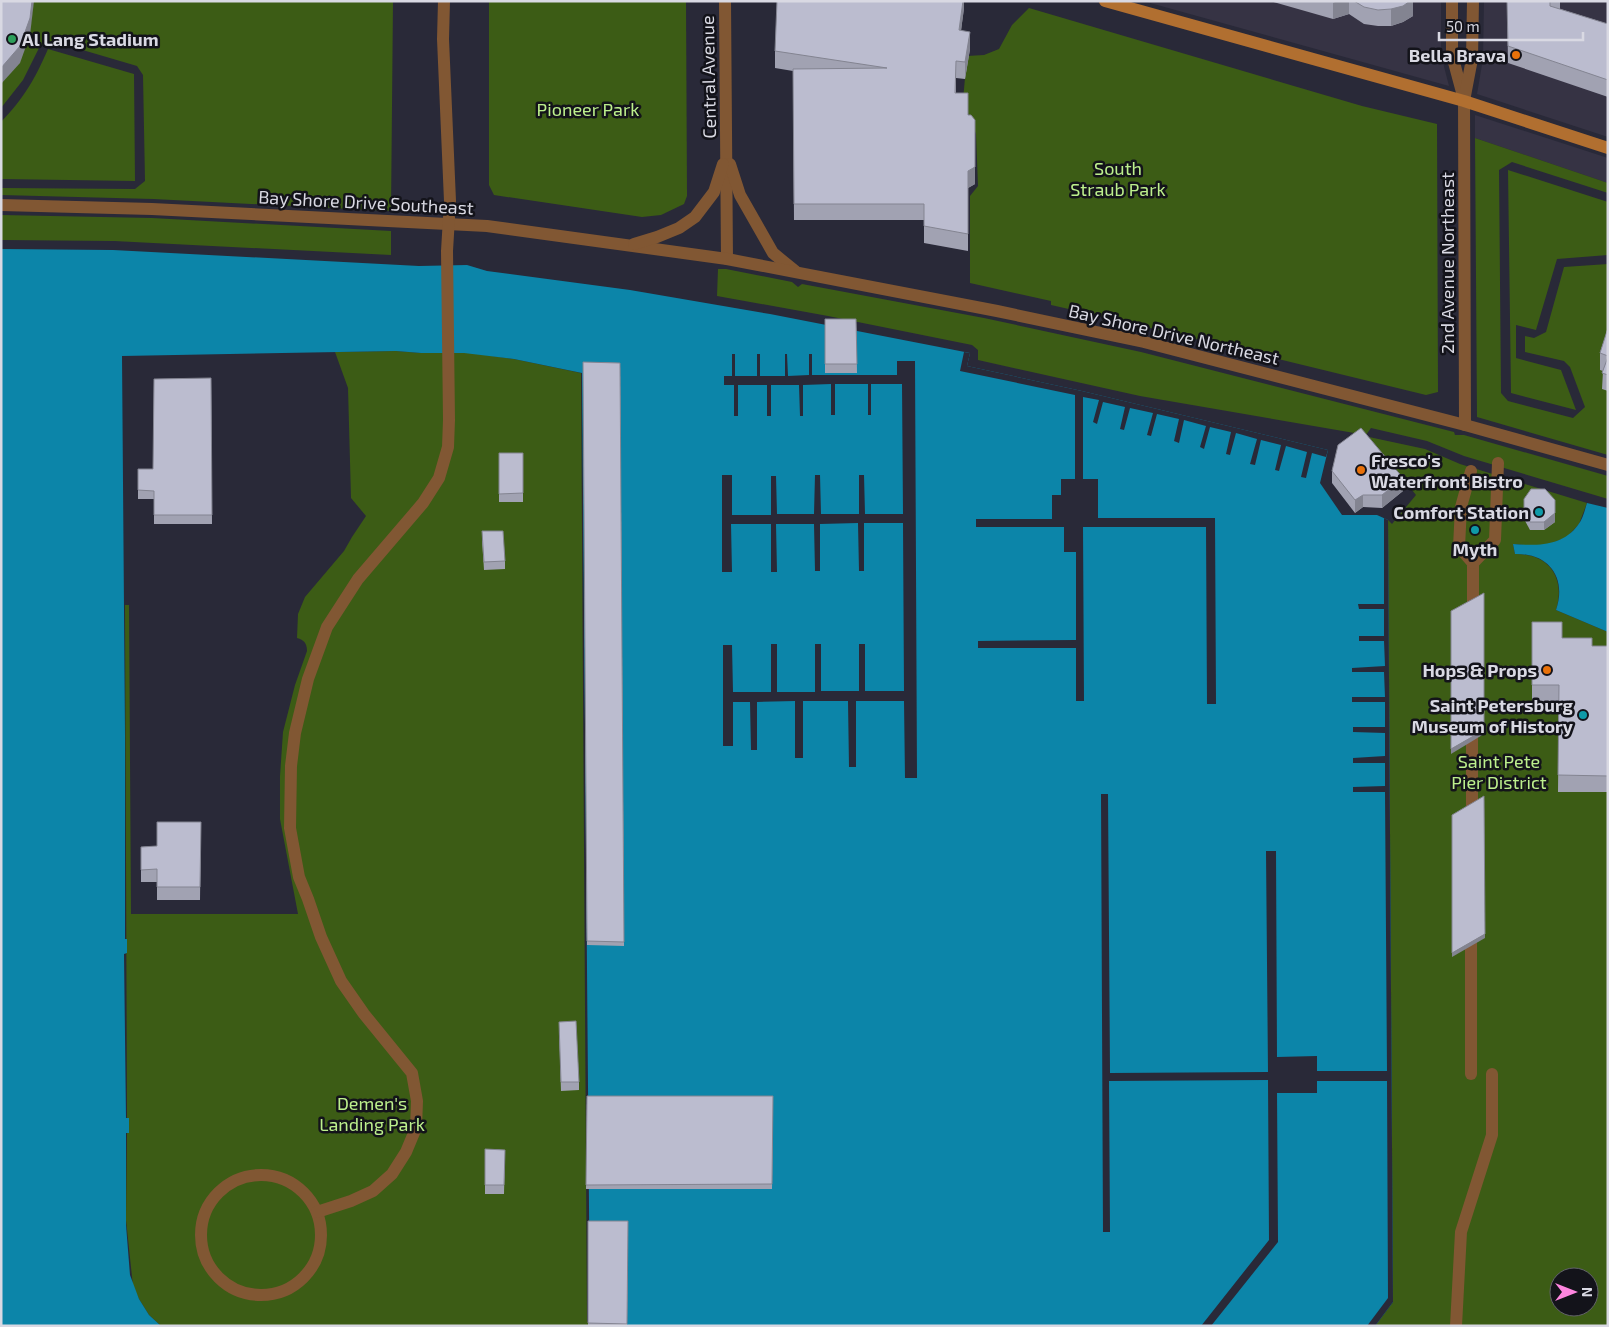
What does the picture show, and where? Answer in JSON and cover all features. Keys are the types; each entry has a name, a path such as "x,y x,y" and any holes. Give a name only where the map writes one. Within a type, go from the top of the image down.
{"street":[{"path":"317,1212 352,1201 372,1191 392,1174 406,1152 416,1128 417,1101 412,1073 364,1014 341,981 321,937 299,877 290,828 291,766 295,733 308,680 327,628 358,579 423,502 439,478 448,447 447,259 450,200 444,1"},
{"name":"Central Avenue","path":"725,1 727,259"},
{"path":"1105,1 1464,101 1608,148"},
{"name":"2nd Avenue Northeast","path":"1452,1 1452,55 1464,101"},
{"name":"2nd Avenue Northeast","path":"1465,425 1464,101 1472,59 1472,1"},
{"name":"Central Avenue","path":"627,245 657,238 679,228 695,217 714,192 726,152"},
{"name":"Central Avenue","path":"726,152 740,195 773,253 798,273"},
{"name":"Bay Shore Drive Southeast","path":"1,205 152,208 487,226 727,259"},
{"name":"Bay Shore Drive Northeast","path":"727,259 997,311 1144,342 1465,425 1608,465"},
{"path":"1473,563 1495,540 1498,463"},
{"path":"1470,471 1461,507 1459,547 1473,563 1472,622"},
{"path":"1472,711 1472,829"},
{"path":"1471,917 1471,1074"},
{"path":"1456,1326 1461,1232 1492,1134 1492,1074"},
{"path":"263,1175 283,1179 301,1190 317,1212 321,1239 318,1253 308,1271 293,1285 281,1291 253,1294 240,1290 228,1284 217,1275 209,1264 204,1251 202,1237 203,1223 207,1210 214,1198 224,1188 236,1181 249,1176 263,1175"}],"shaded area":[{"path":"1143,1 1441,1 1441,55 1449,86"},
{"path":"1484,1 1608,1 1608,137 1477,94 1483,59"},
{"path":"1475,115 1608,158 1608,183 1475,138"}],"green space":[{"path":"1,1 393,1 391,211 153,199 1,195 1,188 135,189 145,181 143,75 137,66 52,41 40,46 23,80 1,108"},
{"name":"Pioneer Park","path":"489,1 686,1 687,196 684,204 661,215 642,217 494,195 489,185"},
{"name":"South Straub Park","path":"1029,8 1362,106 1437,124 1438,392 1426,395 1051,305 1051,301 970,283 970,196 978,186 976,134 963,100 967,56 984,55 999,49 1012,25"},
{"path":"48,49 134,74 135,181 1,179 1,122 28,88"},
{"path":"1475,138 1608,183 1608,193 1512,162 1499,170 1501,393 1508,401 1573,418 1585,407 1570,367 1564,361 1525,352 1525,336 1534,338 1546,332 1564,267 1608,264 1608,455 1477,417"},
{"path":"1508,170 1608,202 1608,255 1557,259 1536,330 1516,325 1516,358 1561,370 1576,410 1511,393"},
{"path":"1,215 152,218 391,231 391,255 114,241 1,240"},
{"path":"718,269 792,282 798,287 802,284 984,318 1141,352 1454,432 1455,435 1464,435 1608,476 1608,499 1464,456 1427,441 1371,428 1366,435 1140,396 978,360 978,350 972,345 717,296"},
{"name":"Demen's Landing Park","path":"335,352 472,353 514,359 581,373 587,1321 590,1326 161,1326 149,1315 133,1286 126,1220 127,1133 129,1133 129,1118 127,1118 125,605 129,605 131,914 298,914 280,819 280,776 283,732 295,685 307,651 305,642 297,638 298,614 305,597 344,551 366,516 351,498 348,388"},
{"name":"Saint Pete Pier District","path":"1369,437 1425,449 1460,464 1587,503 1579,524 1567,537 1550,544 1535,546 1513,544 1515,554 1537,558 1546,563 1552,570 1559,588 1556,610 1608,632 1608,1326 1375,1326 1393,1302 1388,520 1392,524 1416,495"}],"water":[{"path":"1,249 113,250 419,266 467,265 487,271 630,290 770,314 970,353 967,366 1082,391 1328,450 1320,483 1342,515 1377,515 1388,520 1393,1302 1375,1326 590,1325 582,373 514,359 464,353 396,351 122,356 125,939 127,939 127,953 124,954 126,1118 129,1118 129,1133 126,1133 126,1225 130,1275 139,1299 149,1315 161,1326 1,1326"},
{"path":"1587,503 1608,508 1608,632 1556,610 1559,588 1557,578 1552,570 1546,563 1537,558 1515,554 1513,544 1549,543 1565,537 1580,523"}],"pier":[{"path":"964,352 970,353 967,366 1082,391 1328,450 1326,457 1312,453 1306,478 1301,477 1307,452 1286,446 1279,471 1275,470 1281,445 1261,440 1255,465 1250,464 1257,439 1236,433 1230,455 1226,454 1231,432 1210,427 1204,449 1200,447 1206,426 1184,420 1179,443 1174,441 1179,419 1157,414 1151,436 1147,435 1153,413 1130,408 1124,430 1120,429 1125,407 1103,402 1097,424 1093,422 1099,400 1083,397 1083,479 1098,479 1098,518 1215,518 1216,704 1207,704 1206,527 1083,527 1084,701 1076,701 1076,648 978,648 978,641 1076,640 1076,552 1064,552 1064,527 976,527 976,519 1052,519 1052,495 1061,495 1061,479 1075,479 1075,395 960,371"},
{"path":"732,354 735,354 735,376 757,376 757,354 760,354 760,376 785,376 785,354 787,354 788,376 809,375 809,354 812,354 812,375 897,375 897,361 915,361 917,778 905,778 904,701 856,701 856,767 849,767 848,701 803,701 803,758 795,758 795,701 757,702 757,750 751,750 750,702 733,702 733,746 723,746 723,645 732,645 733,692 771,692 771,644 777,644 777,692 815,692 815,644 821,644 821,691 859,691 859,644 865,644 865,691 904,691 903,523 864,523 864,571 859,571 858,523 820,524 820,571 815,571 814,524 776,524 777,572 771,572 771,524 731,524 732,572 722,572 722,475 732,475 732,515 771,515 771,476 776,476 777,514 814,514 815,475 820,475 821,514 859,514 859,475 864,475 865,514 903,514 902,384 871,384 871,415 868,415 868,384 835,384 835,415 831,415 831,384 803,385 803,416 800,416 799,385 771,385 771,416 767,416 767,385 738,385 738,416 734,416 734,385 724,385 724,376 732,376"},
{"path":"1384,518 1388,520 1393,1302 1375,1326 1367,1326 1388,1298 1387,1081 1317,1081 1317,1093 1277,1093 1278,1242 1211,1326 1201,1326 1269,1240 1268,1080 1109,1081 1110,1232 1103,1232 1101,794 1108,794 1110,1073 1268,1072 1266,851 1276,851 1277,1057 1317,1056 1317,1071 1387,1071 1385,792 1353,792 1353,787 1385,786 1385,763 1353,763 1353,758 1385,756 1385,733 1353,732 1353,727 1385,727 1385,702 1352,702 1352,697 1385,697 1384,672 1352,672 1352,668 1385,666 1384,641 1359,641 1359,636 1384,636 1384,609 1359,609 1358,604 1384,604"}],"building":[{"name":"Al Lang Stadium","path":"1,1 32,1 30,18 20,46 1,68"},
{"path":"777,1 963,1 959,30 970,32 965,62 956,61 955,93 968,93 968,115 971,115 975,120 975,167 968,171 968,234 924,226 924,204 794,204 793,69 887,68 775,51"},
{"path":"1354,1 1410,1 1403,6 1378,10 1364,7"},
{"path":"1507,1 1550,1 1550,6 1608,24 1608,80 1508,46"},
{"path":"825,319 856,319 857,364 825,364"},
{"path":"1608,328 1608,356 1600,353"},
{"path":"1608,357 1608,375 1602,373"},
{"path":"583,362 620,363 624,942 587,941"},
{"path":"211,378 212,515 154,515 154,491 138,490 138,469 153,469 154,379"},
{"name":"Fresco's Waterfront Bistro","path":"1361,428 1403,478 1382,495 1363,495 1355,500 1332,471 1338,445"},
{"path":"499,453 523,453 523,493 499,494"},
{"name":"Comfort Station","path":"1531,489 1545,489 1555,500 1555,513 1544,522 1530,522 1524,511 1524,499"},
{"path":"482,531 503,531 505,561 484,562"},
{"path":"1484,593 1484,730 1451,749 1451,611"},
{"name":"Saint Petersburg Museum of History","path":"1532,622 1562,622 1562,638 1592,638 1592,646 1608,646 1608,776 1558,775 1559,685 1532,685"},
{"path":"1484,796 1485,934 1452,953 1452,815"},
{"path":"157,822 201,822 200,887 157,887 157,869 141,870 141,847 157,846"},
{"path":"576,1021 579,1082 561,1082 559,1022"},
{"path":"587,1096 773,1096 772,1184 586,1185"},
{"path":"485,1149 505,1150 504,1185 485,1185"},
{"path":"588,1221 628,1221 627,1324 588,1323"}],"place":[{"name":"Al Lang Stadium","path":"12,39"},
{"name":"Bella Brava","path":"1516,55"},
{"name":"Fresco's Waterfront Bistro","path":"1361,470"},
{"name":"Comfort Station","path":"1539,512"},
{"name":"Myth","path":"1475,530"},
{"name":"Hops & Props","path":"1547,670"},
{"name":"Saint Petersburg Museum of History","path":"1583,715"}]}
